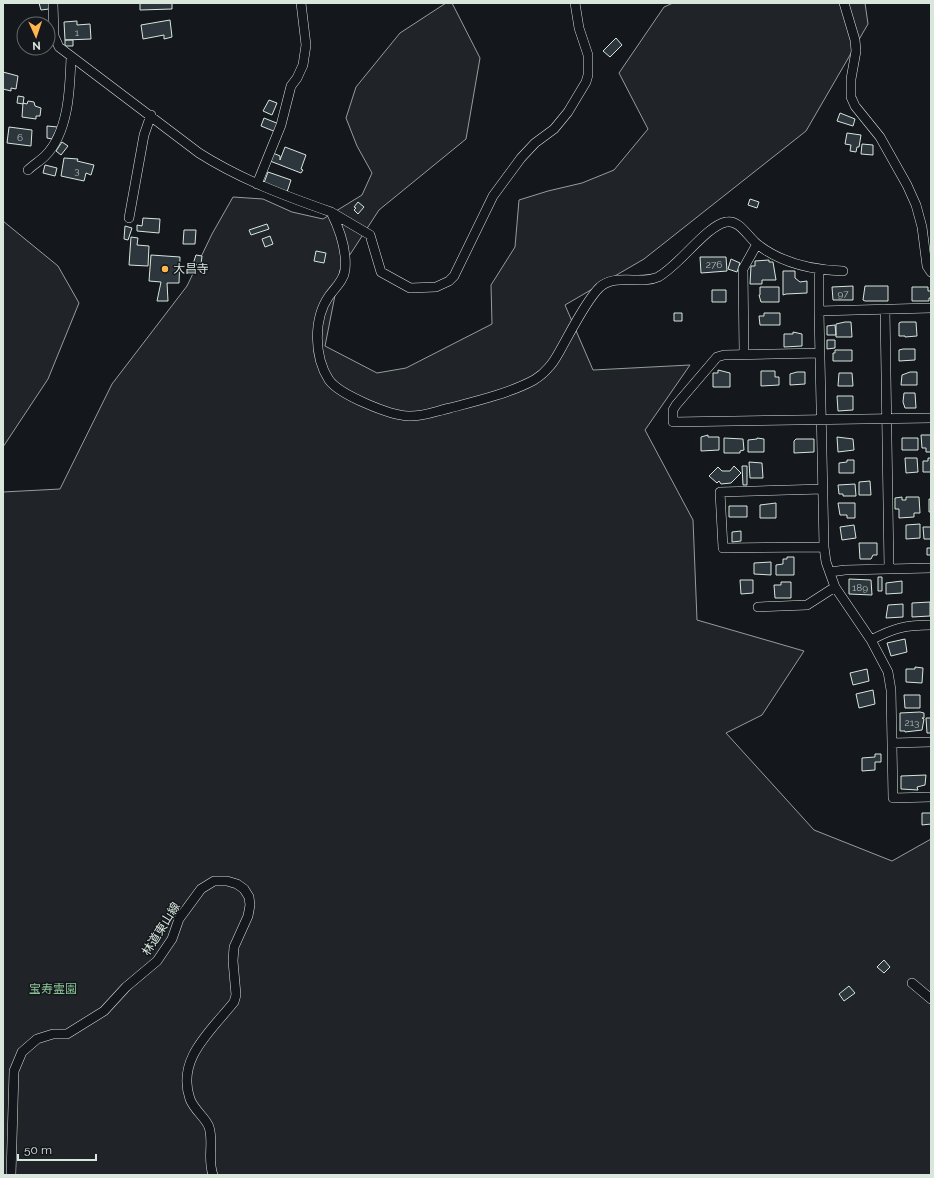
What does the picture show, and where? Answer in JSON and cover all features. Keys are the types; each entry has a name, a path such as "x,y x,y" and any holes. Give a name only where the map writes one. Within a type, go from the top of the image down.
{"street":[{"path":"52,3 56,42 72,56 199,153 257,184 331,212 370,235 377,263 383,275 414,289 436,287 449,281 457,271 475,230 493,196 521,158 535,143 554,129 576,101 588,75 588,55 579,28 575,3"},
{"path":"257,184 281,125 290,86 297,78 303,65 306,45 301,3"},
{"path":"844,3 855,40 856,51 851,80 851,97 855,106 880,136 907,185 916,205 922,228 927,266 931,272"},
{"path":"28,170 46,156 57,138 66,114 70,91 72,56"},
{"path":"129,218 144,135 151,115"},
{"path":"331,212 341,240 346,272 338,286 328,297 320,314 317,335 325,371 330,381 338,388 372,406 396,415 410,416 426,414 483,400 534,380 551,365 571,330 600,287 611,282 642,281 656,278 696,243 722,223 729,221 736,223 757,244 782,259 819,270 843,271"},
{"path":"744,354 743,269 757,244"},
{"path":"819,270 824,547 835,587 871,640 885,666 890,681 893,798 931,797"},
{"path":"819,311 931,308"},
{"path":"885,309 889,569"},
{"path":"820,353 720,355 713,360 676,405 673,410 673,422 931,418"},
{"path":"823,489 720,492 723,548 824,547"},
{"path":"830,572 931,568"},
{"path":"758,607 807,605 835,587"},
{"path":"871,640 893,629 903,626 931,625"},
{"path":"892,743 931,742"},
{"name":"林道東山線","path":"11,1175 14,1071 22,1052 37,1039 53,1034 67,1034 104,1011 126,987 157,961 172,939 179,919 201,889 214,881 227,881 238,884 244,889 249,897 250,905 248,916 234,947 233,961 236,995 234,1002 197,1048 187,1070 187,1089 191,1101 196,1111 209,1125 210,1166 212,1175"},
{"path":"912,983 931,999"}],"green space":[{"name":"宝寿霊園","path":"446,3 452,3 480,58 466,139 379,210 340,270 325,346 377,373 406,368 492,324 491,285 515,247 519,200 582,183 614,170 648,129 619,73 664,7 673,3 865,3 868,24 806,131 644,259 565,305 593,370 690,365 645,430 693,520 697,620 804,651 762,715 726,733 814,830 892,861 931,839 931,1175 3,1175 3,492 60,489 112,384 187,286 212,234 233,197 263,199 292,212 323,219 362,195 372,173 357,146 346,118 356,87 400,33"},
{"path":"3,221 58,266 79,303 48,379 3,447"}],"building":[{"path":"39,3 49,3 49,9 41,10"},
{"path":"140,3 172,3 172,9 140,10"},
{"path":"170,20 172,37 164,39 164,35 143,39 141,25"},
{"path":"77,21 77,25 90,24 91,39 65,40 64,22"},
{"path":"616,38 622,45 610,57 603,51"},
{"path":"65,40 73,40 73,46 65,46"},
{"path":"3,72 18,76 16,89 11,88 11,91 3,89"},
{"path":"18,96 24,97 23,104 17,103"},
{"path":"269,100 277,103 272,115 263,111"},
{"path":"28,101 34,102 35,106 41,108 40,116 36,116 36,119 22,117 23,103 27,104"},
{"path":"840,113 855,119 853,126 837,121"},
{"path":"264,118 279,124 276,132 261,126"},
{"path":"47,126 58,127 52,139 47,138"},
{"path":"9,127 32,130 31,146 7,143"},
{"path":"847,133 861,135 859,147 857,147 856,152 850,151 851,145 845,144"},
{"path":"62,142 68,146 61,155 56,151"},
{"path":"862,144 873,145 873,155 861,154"},
{"path":"285,147 306,155 301,173 270,161 273,153 280,156 280,160"},
{"path":"64,158 78,159 77,161 94,165 91,175 86,173 84,181 61,176"},
{"path":"45,165 57,168 55,176 43,173"},
{"path":"268,172 291,180 287,192 264,183"},
{"path":"750,199 759,202 757,208 748,205"},
{"path":"358,202 364,207 358,214 354,210 356,208 354,207"},
{"path":"143,218 160,219 159,233 137,231 137,225 142,226"},
{"path":"267,224 269,229 251,235 249,230"},
{"path":"125,226 132,228 128,240 124,239"},
{"path":"184,230 196,230 195,244 183,244"},
{"path":"270,236 273,244 265,247 262,239"},
{"path":"131,237 138,238 137,245 149,246 148,266 129,265"},
{"path":"316,251 326,253 324,263 314,261"},
{"name":"大昌寺","path":"151,255 180,257 179,283 167,283 168,301 157,301 161,282 149,281"},
{"path":"196,255 202,256 201,265 193,264"},
{"path":"700,257 726,257 727,271 701,273"},
{"path":"731,259 740,263 737,272 728,269"},
{"path":"769,260 769,262 773,262 776,280 762,280 762,284 750,284 751,266 755,266 755,261"},
{"path":"783,271 795,271 795,278 800,282 807,281 807,293 783,295"},
{"path":"853,286 853,300 833,300 832,287"},
{"path":"865,286 888,286 888,301 863,300"},
{"path":"760,287 779,287 779,302 761,302 759,295"},
{"path":"912,287 928,287 928,291 931,291 931,298 929,298 929,301 912,301"},
{"path":"712,290 726,290 726,302 712,302"},
{"path":"674,313 682,313 682,321 674,321"},
{"path":"764,313 780,313 780,325 760,325 759,316 764,316"},
{"path":"851,322 852,337 836,337 836,324"},
{"path":"916,322 917,336 899,336 899,323"},
{"path":"835,325 836,335 827,335 827,326"},
{"path":"793,332 802,334 802,346 784,347 784,334 793,334"},
{"path":"827,340 835,340 835,348 827,349"},
{"path":"915,349 915,360 899,361 899,350"},
{"path":"835,350 852,350 852,361 833,361 833,353 835,353"},
{"path":"718,370 730,373 730,387 713,387 713,373 718,373"},
{"path":"761,371 775,371 775,377 779,377 779,385 761,386"},
{"path":"805,372 805,384 790,385 790,374"},
{"path":"910,372 917,372 917,385 901,385 902,375"},
{"path":"839,373 852,373 853,386 838,386"},
{"path":"904,393 915,393 916,408 905,408 903,402"},
{"path":"837,396 853,396 853,410 838,411"},
{"path":"708,435 708,437 719,437 719,450 701,451 701,437"},
{"path":"921,435 931,435 931,452 926,452 926,448 922,448"},
{"path":"837,437 853,439 854,450 838,452"},
{"path":"724,438 743,439 744,450 740,451 740,453 724,453"},
{"path":"757,438 764,439 764,452 748,452 748,440"},
{"path":"902,438 918,438 918,450 902,450"},
{"path":"796,439 814,439 814,452 794,453 794,441"},
{"path":"905,458 917,458 918,472 906,473"},
{"path":"928,458 931,458 931,472 923,472 923,461 928,461"},
{"path":"847,460 854,460 854,473 839,473 839,463 847,462"},
{"path":"749,462 762,463 763,478 750,478"},
{"path":"734,466 741,473 731,483 721,484 719,481 717,483 709,476 718,467 722,471 730,471"},
{"path":"742,466 747,466 747,485 743,485"},
{"path":"870,481 871,495 859,495 859,482"},
{"path":"855,484 856,496 843,496 843,494 839,494 838,485"},
{"path":"902,497 902,500 906,500 906,497 919,497 920,513 914,513 914,517 899,518 899,509 895,509 895,498"},
{"path":"929,499 931,499 931,512 929,512"},
{"path":"776,503 776,518 760,518 760,505"},
{"path":"838,503 855,503 855,518 847,518 847,515 840,515"},
{"path":"729,506 747,506 747,517 729,517"},
{"path":"920,524 920,538 906,539 906,525"},
{"path":"854,525 856,538 842,540 840,527"},
{"path":"923,527 931,527 931,539 924,539"},
{"path":"741,531 741,541 732,542 732,532"},
{"path":"859,543 877,543 877,555 873,555 871,559 860,559"},
{"path":"927,548 931,548 931,555 927,555"},
{"path":"787,557 794,557 794,575 776,575 776,565 783,564 783,559 787,559"},
{"path":"771,562 771,575 754,574 754,563"},
{"path":"878,577 882,577 882,591 878,591"},
{"path":"849,579 871,580 872,595 849,594"},
{"path":"740,580 753,580 753,593 741,594"},
{"path":"902,581 902,593 886,594 886,583"},
{"path":"781,582 791,582 791,598 775,598 774,585 781,585"},
{"path":"930,602 930,616 912,617 912,603"},
{"path":"903,604 903,617 886,618 888,605"},
{"path":"905,639 907,652 891,656 887,643"},
{"path":"915,667 923,668 922,683 906,682 906,669 915,669"},
{"path":"867,669 869,681 853,685 850,673"},
{"path":"873,690 875,704 859,708 856,694"},
{"path":"904,695 920,695 920,708 905,708"},
{"path":"900,713 924,713 924,718 922,718 924,719 922,730 905,732 900,731"},
{"path":"926,718 931,718 931,733 927,733"},
{"path":"875,754 881,754 881,762 875,762 875,770 862,771 862,758 875,757"},
{"path":"926,775 925,785 917,787 918,790 901,789 901,776"},
{"path":"922,813 931,813 931,824 922,825"},
{"path":"884,960 890,967 884,973 877,967"},
{"path":"849,986 855,993 844,1001 839,994"}],"place":[{"name":"大昌寺","path":"165,269"}]}
